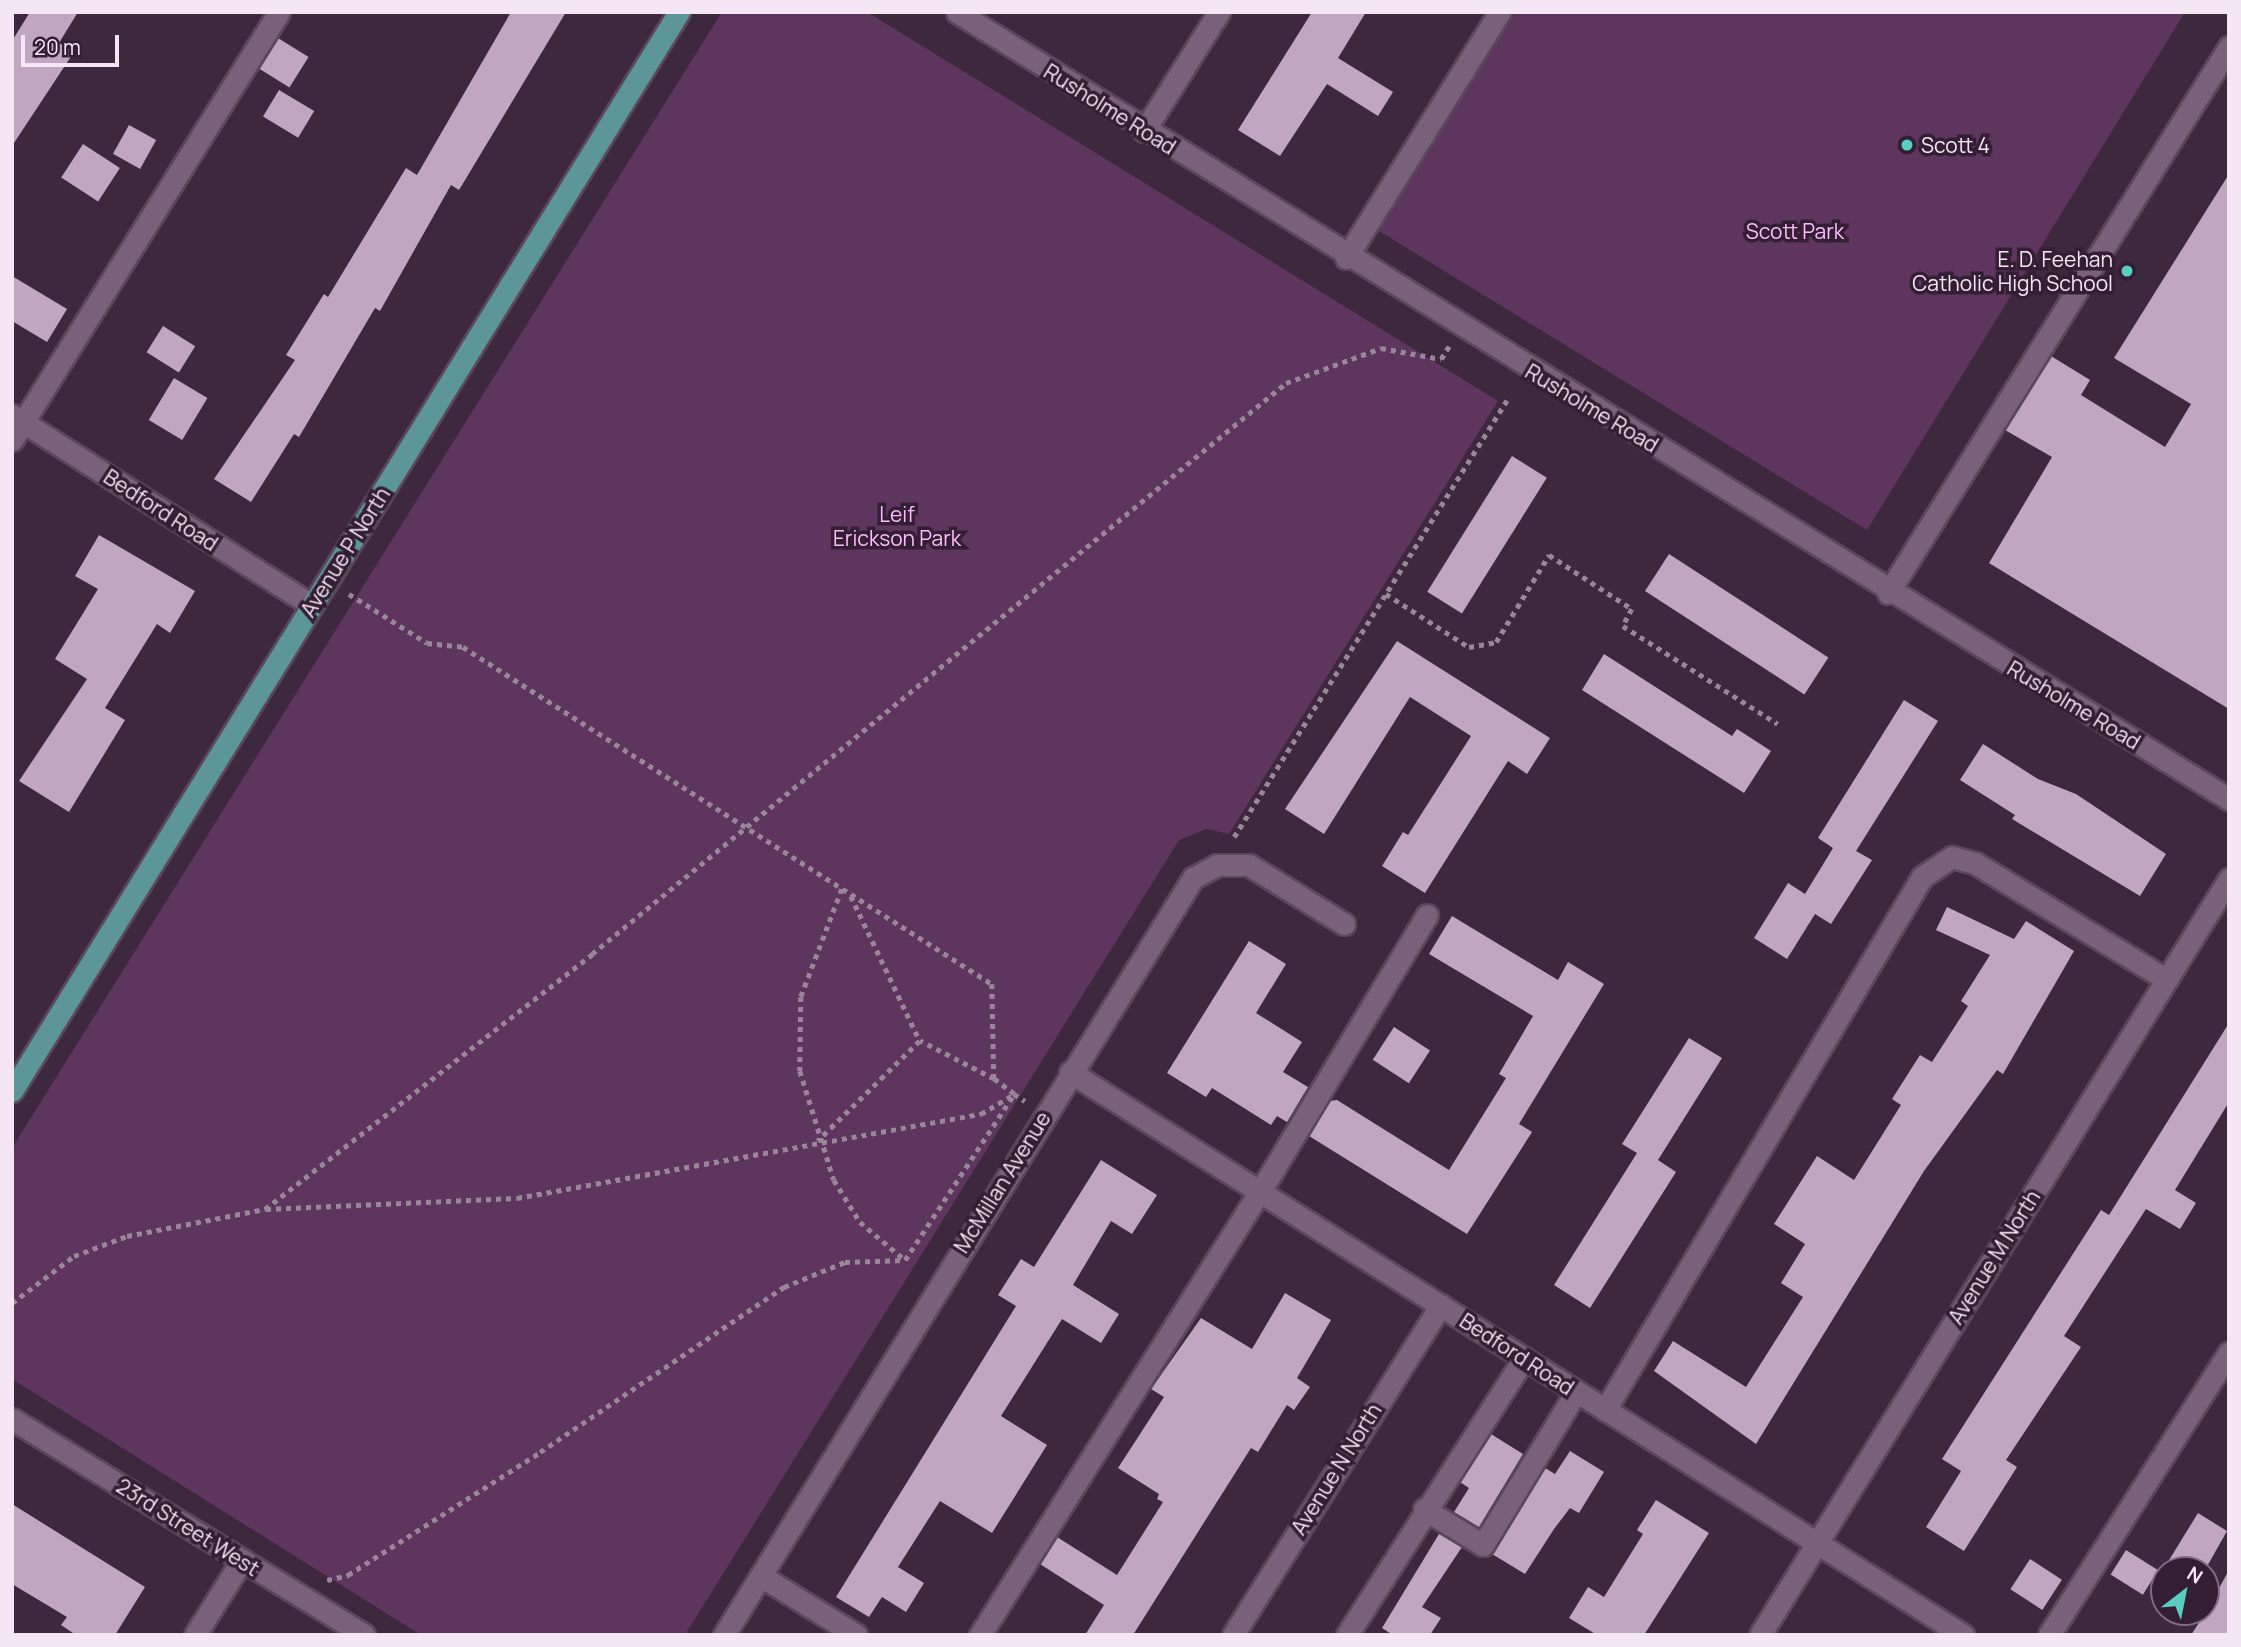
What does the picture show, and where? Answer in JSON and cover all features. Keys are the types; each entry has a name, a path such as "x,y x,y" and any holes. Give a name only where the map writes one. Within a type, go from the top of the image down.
{"main road":[{"name":"Avenue P North","path":"12,1091 679,12"}],"street":[{"path":"16,426 279,12"},
{"path":"1144,131 1219,12"},
{"path":"1346,258 1500,12"},
{"name":"Rusholme Road","path":"961,13 1346,258 1888,593 2229,799"},
{"path":"1888,593 2229,47"},
{"name":"Bedford Road","path":"16,426 311,605"},
{"path":"1605,1410 1923,877 1952,857 1975,863 2166,979"},
{"path":"1217,865 1249,864 1344,925"},
{"name":"McMillan Avenue","path":"724,1635 1173,905 1193,878 1217,865"},
{"name":"Avenue M North","path":"1760,1635 2229,879"},
{"path":"980,1635 1260,1192 1427,915"},
{"name":"Bedford Road","path":"1070,1072 1576,1392 1819,1540 1963,1635"},
{"name":"Avenue N North","path":"1233,1635 1441,1305"},
{"path":"2049,1635 2229,1352"},
{"path":"1346,1635 1424,1509 1524,1357"},
{"path":"1424,1509 1483,1545 1576,1392"},
{"name":"23rd Street West","path":"12,1419 363,1635"},
{"path":"195,1635 242,1560"},
{"path":"761,1576 856,1635"}],"path":[{"path":"265,1209 581,962 1286,383 1381,348 1441,359"},
{"path":"1217,865 1507,400"},
{"path":"1386,594 1469,647 1496,642 1549,555 1632,609 1623,626 1778,724"},
{"path":"328,581 427,643 463,647 743,828 992,984 994,1079"},
{"path":"842,889 801,997 800,1071 818,1141 860,1223 905,1260"},
{"path":"850,894 920,1041 994,1079 1044,1114"},
{"path":"818,1141 920,1041"},
{"path":"12,1303 74,1256 127,1236 265,1209 517,1198 818,1141 981,1114 1014,1094"},
{"path":"905,1260 1014,1094"},
{"path":"289,1588 348,1575 784,1286 845,1262 905,1260"}],"green space":[{"name":"Leif Erickson Park","path":"722,12 867,12 1498,401 1229,834 1207,829 1179,840 685,1635 421,1635 12,1379 12,1148"},
{"name":"Scott Park","path":"1510,12 2185,12 1867,530 1379,231"}],"building":[{"path":"30,12 78,12 59,43 74,52 12,146 12,41"},
{"path":"511,12 566,12 459,190 451,185 380,311 375,308 299,437 294,434 251,502 214,479 295,360 286,355 324,294 328,297 406,168 417,175"},
{"path":"1312,12 1366,12 1338,58 1393,92 1378,116 1327,84 1280,156 1238,130"},
{"path":"278,38 309,57 289,88 259,69"},
{"path":"279,90 314,111 298,138 263,117"},
{"path":"129,125 156,140 140,169 113,154"},
{"path":"83,144 120,168 98,202 61,178"},
{"path":"2229,174 2229,709 1989,563 2052,457 2005,430 2051,356 2090,380 2081,395 2165,447 2191,404 2114,358"},
{"path":"12,276 67,309 47,342 12,321"},
{"path":"163,326 195,346 179,372 147,352"},
{"path":"174,378 207,398 182,440 149,420"},
{"path":"1512,456 1547,478 1462,613 1427,592"},
{"path":"99,535 195,591 170,633 157,624 105,708 125,720 69,812 19,781 87,679 55,659 98,589 75,576"},
{"path":"1669,554 1828,657 1804,694 1645,591"},
{"path":"1397,641 1550,738 1527,774 1508,761 1425,893 1382,866 1403,832 1408,835 1471,736 1410,697 1324,834 1285,809"},
{"path":"1604,654 1732,736 1737,729 1771,751 1744,793 1582,690"},
{"path":"1904,700 1938,721 1856,851 1872,860 1831,924 1815,914 1787,959 1754,938 1788,883 1805,894 1833,848 1818,838"},
{"path":"1983,744 2038,779 2076,794 2166,854 2140,896 2012,819 2015,815 1960,780"},
{"path":"1947,907 2014,939 2026,921 2074,951 2003,1074 1997,1070 1924,1171 1756,1444 1654,1371 1673,1341 1746,1387 1803,1297 1781,1283 1805,1244 1774,1224 1817,1156 1854,1180 1901,1105 1892,1099 1920,1055 1932,1062 1968,1006 1961,1001 1990,955 1936,930"},
{"path":"1452,916 1558,980 1568,962 1604,984 1519,1124 1532,1132 1467,1234 1309,1136 1330,1101 1337,1100 1449,1170 1506,1078 1499,1074 1533,1016 1429,954"},
{"path":"1249,941 1286,964 1256,1013 1302,1042 1283,1072 1308,1087 1287,1122 1277,1116 1271,1125 1212,1088 1206,1097 1167,1073"},
{"path":"2229,1023 2229,1102 2175,1190 2196,1203 2180,1229 2146,1209 2064,1336 2081,1347 2006,1460 2017,1467 1964,1551 1926,1527 1961,1471 1942,1459 2101,1210 2109,1215"},
{"path":"1394,1027 1430,1050 1409,1083 1373,1060"},
{"path":"1689,1038 1722,1058 1658,1160 1676,1172 1590,1308 1554,1285 1637,1153 1622,1144"},
{"path":"1101,1160 1157,1195 1132,1234 1111,1221 1073,1285 1119,1314 1101,1343 1062,1319 1001,1416 1047,1445 992,1533 940,1501 898,1567 924,1583 906,1612 882,1597 869,1617 836,1597 1016,1306 998,1295 1021,1259 1034,1267"},
{"path":"1285,1293 1331,1320 1297,1378 1310,1387 1294,1410 1287,1405 1258,1452 1251,1448 1133,1635 1085,1635 1104,1605 1040,1564 1057,1537 1117,1575 1163,1502 1157,1499 1159,1494 1118,1468 1164,1397 1151,1389 1201,1318 1252,1349"},
{"path":"1491,1434 1523,1454 1479,1527 1454,1512 1469,1488 1460,1482"},
{"path":"1570,1451 1604,1472 1579,1513 1570,1508 1525,1574 1492,1554 1545,1468 1555,1474"},
{"path":"1656,1500 1709,1533 1644,1635 1597,1635 1569,1618 1588,1587 1604,1597 1643,1534 1637,1530"},
{"path":"12,1504 145,1587 115,1635 76,1635 61,1625 67,1617 12,1584"},
{"path":"2198,1513 2227,1531 2213,1556 2172,1556"},
{"path":"1439,1534 1462,1547 1422,1607 1441,1618 1430,1635 1393,1635 1382,1628"},
{"path":"2126,1550 2150,1565 2150,1583 2143,1595 2111,1575"},
{"path":"2030,1559 2062,1580 2042,1610 2010,1589"},
{"path":"2229,1570 2229,1635 2191,1635 2197,1626 2220,1626 2220,1586"}],"place":[{"name":"Scott 4","path":"1907,145"},
{"name":"E. D. Feehan Catholic High School","path":"2127,271"}]}
